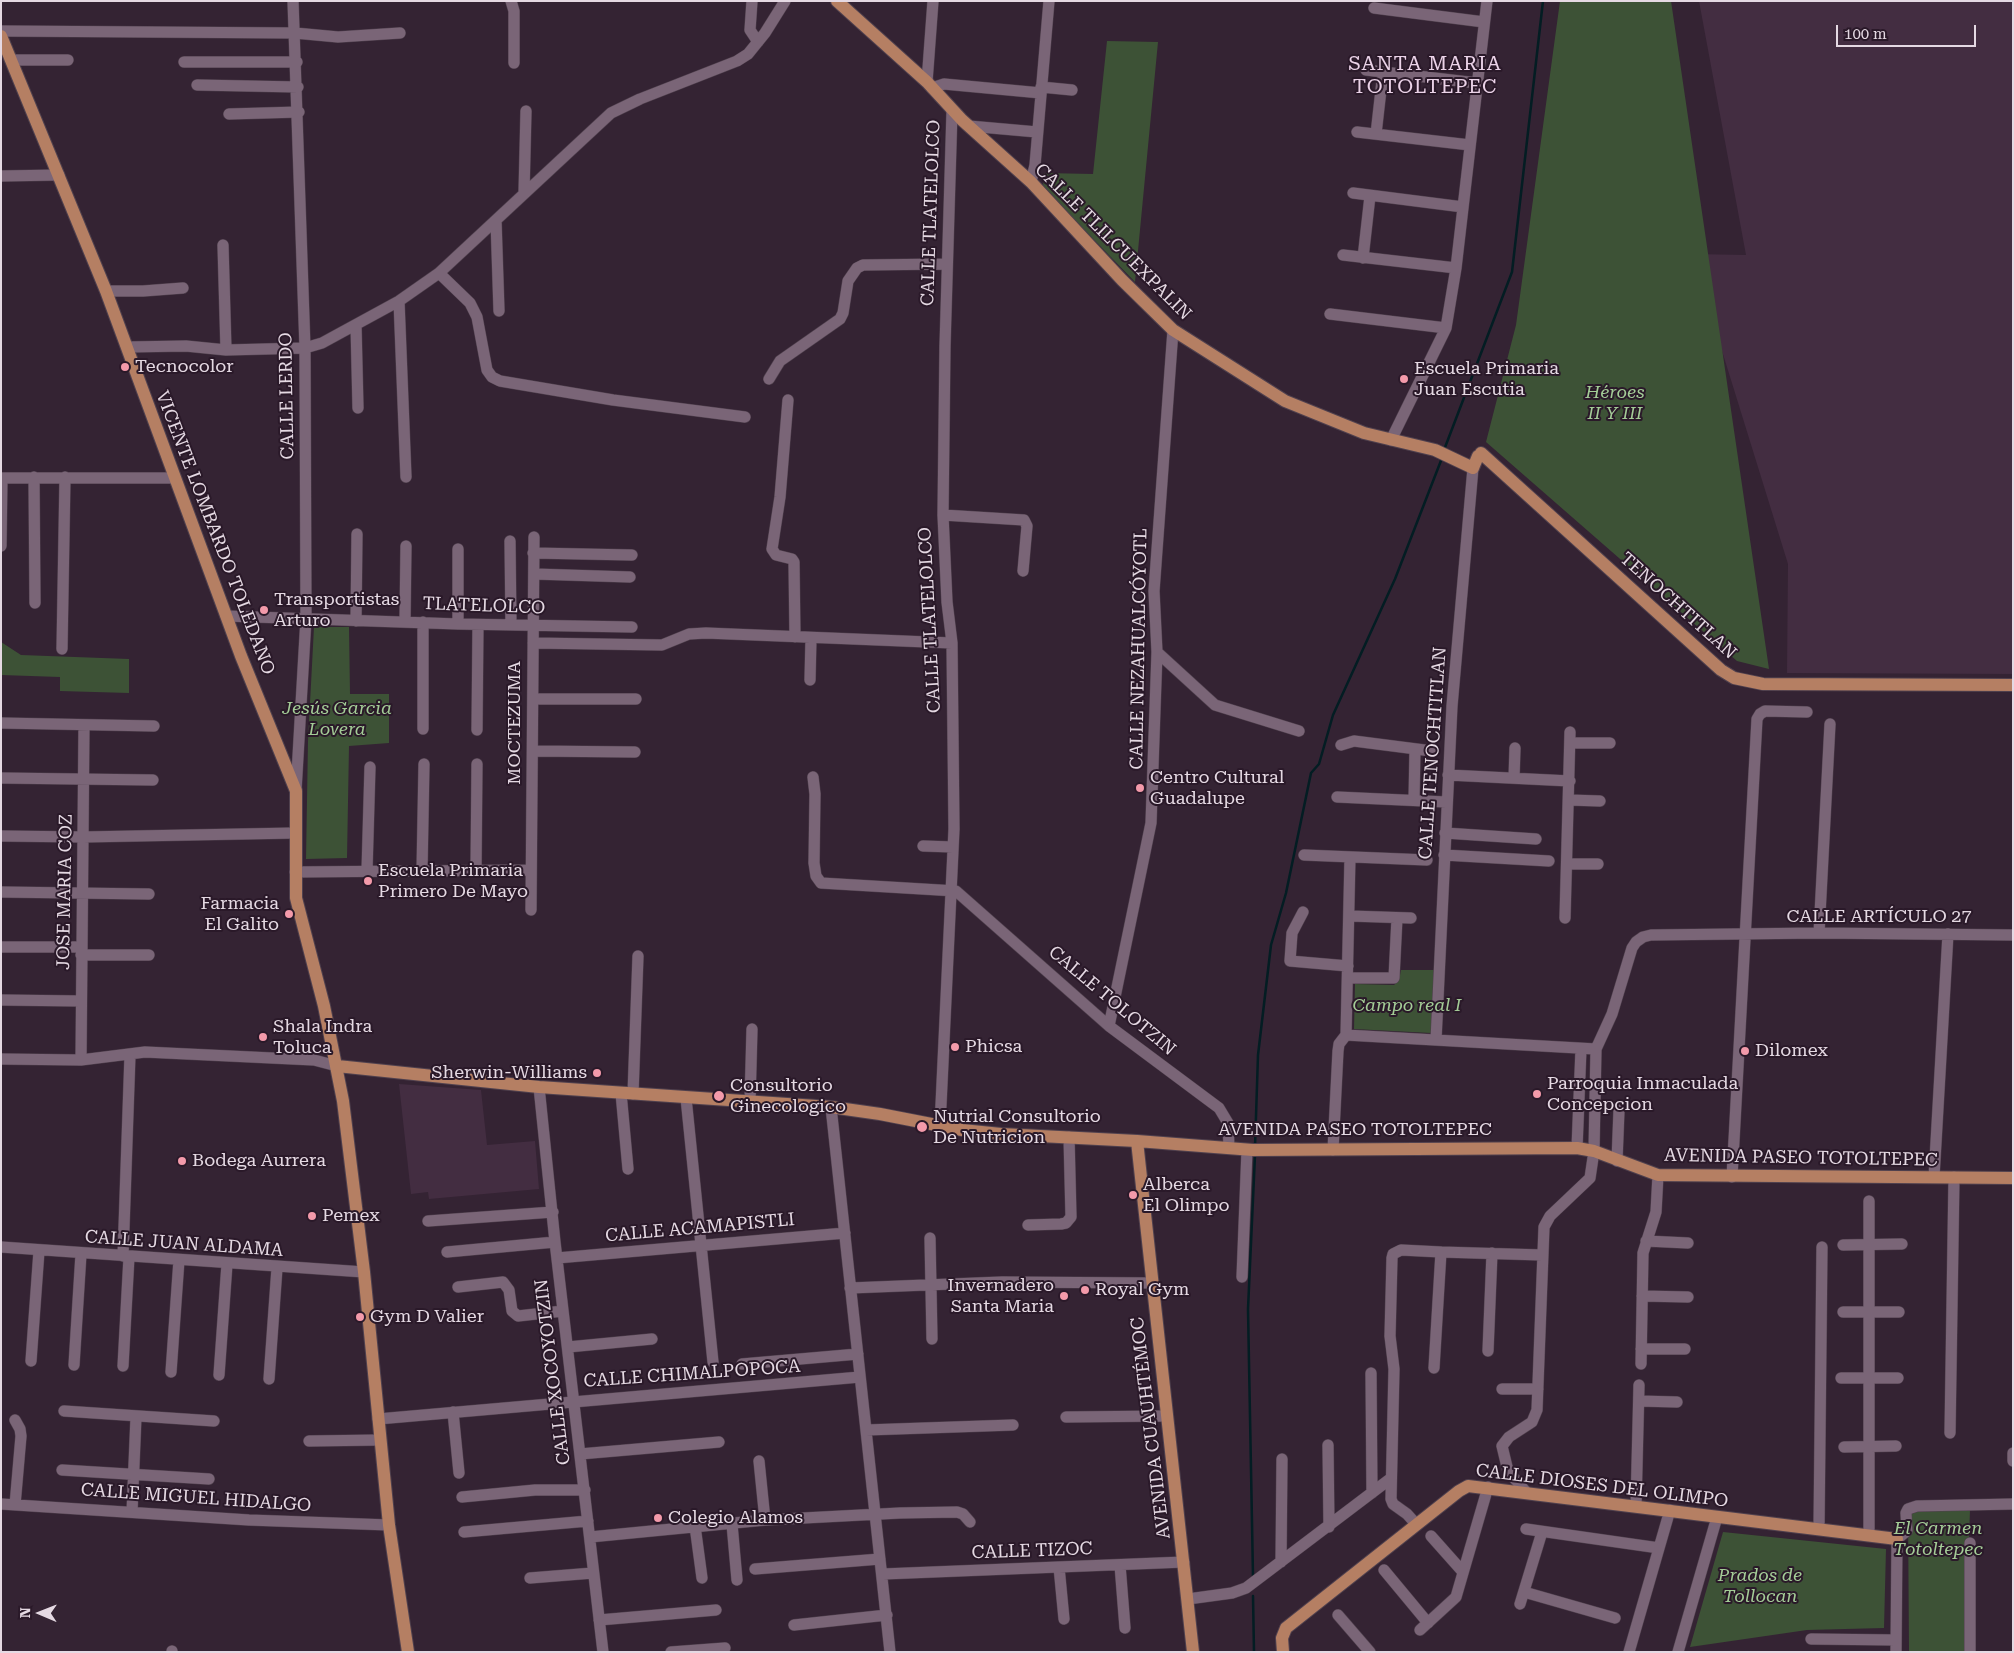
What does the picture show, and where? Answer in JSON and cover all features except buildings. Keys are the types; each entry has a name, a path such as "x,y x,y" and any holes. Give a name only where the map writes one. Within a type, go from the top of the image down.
{"main road":[{"name":"CALLE TLILCUEXPALIN","path":"837,1 929,85 968,126 1032,182 1122,280 1173,330 1285,401 1364,433 1435,450"},
{"name":"VICENTE LOMBARDO TOLEDANO","path":"1,36 106,291 226,616 296,791"},
{"name":"TENOCHTITLAN","path":"1435,450 1448,456 1477,460 1721,670 1734,678 1763,684 2013,685"},
{"path":"296,791 296,898 324,1006 337,1066 364,1272 389,1525 408,1652"},
{"name":"AVENIDA PASEO TOTOLTEPEC","path":"337,1066 539,1087 832,1107 940,1126 1001,1134 1137,1141 1252,1150 1577,1148 1594,1151 1658,1175 2013,1178"},
{"name":"AVENIDA CUAUHTÉMOC","path":"1137,1141 1193,1652"},
{"name":"CALLE DIOSES DEL OLIMPO","path":"1283,1652 1282,1638 1286,1628 1463,1488 1473,1486 1897,1539"}],"street":[{"name":"CALLE LERDO","path":"293,1 299,112 305,348 306,618 296,791"},
{"path":"511,1 514,11 514,63"},
{"path":"752,1 750,30 758,42"},
{"path":"127,347 186,346 226,350 305,348 322,343 399,301 439,273 611,113 640,99 737,61 748,54 785,1"},
{"path":"933,1 929,85 944,84 1072,90"},
{"path":"1032,182 1036,165 1037,132 1049,1"},
{"path":"1391,440 1446,328 1456,268 1487,1"},
{"path":"1374,8 1484,22"},
{"path":"1,31 295,33 338,37 400,33"},
{"path":"11,60 68,60"},
{"path":"184,62 297,62"},
{"path":"1366,70 1477,83"},
{"path":"1376,134 1383,72"},
{"path":"198,85 298,87"},
{"path":"524,193 526,111"},
{"name":"CALLE TLATELOLCO","path":"940,1126 953,847 952,643 947,602 942,515 952,111"},
{"path":"229,114 299,112"},
{"path":"968,126 1037,132"},
{"path":"1357,132 1470,146"},
{"path":"1,176 59,174"},
{"path":"1353,194 1463,206"},
{"path":"1363,258 1370,196"},
{"path":"496,220 499,311"},
{"path":"223,245 226,350"},
{"path":"1343,255 1456,268"},
{"path":"769,380 780,360 840,319 844,313 848,281 857,268 863,265 947,264"},
{"path":"439,273 470,303 477,317 487,370 492,377 500,381 613,400 745,417"},
{"path":"106,291 183,288"},
{"path":"399,301 406,477"},
{"path":"1330,314 1446,328"},
{"path":"356,325 358,408"},
{"name":"CALLE NEZAHUALCÓYOTL","path":"1109,1026 1151,823 1157,652 1154,591 1173,330"},
{"path":"788,400 780,497 772,549 776,554 792,559 794,562 795,637"},
{"name":"CALLE TENOCHTITLAN","path":"1436,1040 1446,802 1477,460"},
{"path":"34,477 35,603"},
{"path":"62,649 65,477"},
{"path":"1,546 1,478 175,478"},
{"path":"942,515 1024,520 1028,526 1023,571"},
{"path":"356,621 357,534"},
{"name":"MOCTEZUMA","path":"531,910 534,537"},
{"path":"510,541 511,625"},
{"path":"406,546 406,621"},
{"path":"458,548 458,624"},
{"path":"534,552 632,555"},
{"path":"534,574 630,577"},
{"name":"TLATELOLCO","path":"226,616 458,624 632,627"},
{"path":"423,622 423,729"},
{"path":"477,730 478,624"},
{"path":"533,643 662,645 689,634 706,633 952,643"},
{"path":"810,680 811,638"},
{"path":"1157,652 1214,705 1299,731"},
{"path":"533,699 636,699"},
{"path":"1732,1176 1757,719 1765,711 1807,712"},
{"path":"1,723 154,726"},
{"path":"1819,933 1830,724"},
{"name":"JOSE MARIA COZ","path":"81,1060 84,725"},
{"path":"1565,918 1570,737 1610,743"},
{"path":"1341,745 1354,741 1432,751"},
{"path":"1514,778 1515,748"},
{"path":"1414,800 1415,749"},
{"path":"533,751 635,752"},
{"path":"422,871 424,764"},
{"path":"476,870 477,764"},
{"path":"368,872 370,767"},
{"path":"1448,775 1570,781"},
{"path":"813,777 815,801 814,863 816,876 821,883 952,890"},
{"path":"1,778 153,780"},
{"path":"1337,798 1446,802"},
{"path":"1569,800 1600,801"},
{"path":"1,836 83,837 295,833"},
{"path":"1445,833 1536,839"},
{"path":"923,846 953,847"},
{"path":"1444,855 1549,861"},
{"path":"1304,856 1426,860"},
{"path":"1333,1150 1338,1044 1346,1035 1350,857"},
{"path":"1567,864 1598,864"},
{"path":"295,872 531,870"},
{"name":"CALLE TOLOTZIN","path":"952,890 959,893 1008,935 1109,1026 1219,1108 1228,1123 1229,1148"},
{"path":"1,892 149,894"},
{"path":"1303,912 1292,933 1290,961 1394,978 1397,918"},
{"path":"1350,916 1411,918"},
{"name":"CALLE ARTÍCULO 27","path":"1596,1049 1612,1014 1632,948 1642,937 1819,933 2013,935"},
{"path":"1934,1177 1948,934"},
{"path":"1,947 148,955"},
{"path":"628,1169 627,1094 638,956"},
{"path":"1,1000 81,1001"},
{"path":"750,1102 752,1029"},
{"path":"1346,1035 1596,1049 1592,1172 1587,1183 1546,1221 1542,1255 1537,1410 1532,1422 1508,1437 1502,1446 1508,1471 1527,1493"},
{"path":"1577,1148 1581,1049"},
{"path":"1,1059 81,1060 145,1052 314,1060 337,1066"},
{"path":"123,1366 130,1055"},
{"name":"CALLE XOCOYOTZIN","path":"539,1087 555,1242 603,1652"},
{"path":"686,1098 713,1362"},
{"path":"832,1107 890,1652"},
{"path":"1617,1161 1619,1110"},
{"path":"1028,1225 1061,1224 1066,1223 1071,1217 1069,1137"},
{"path":"1242,1277 1252,1150"},
{"path":"1641,1364 1644,1253 1656,1212 1658,1175"},
{"path":"1950,1433 1954,1178"},
{"path":"1869,1202 1869,1535"},
{"path":"428,1221 553,1212"},
{"name":"CALLE ACAMAPISTLI","path":"557,1258 845,1233"},
{"path":"930,1238 932,1339"},
{"path":"1646,1241 1688,1243"},
{"path":"447,1252 555,1242"},
{"path":"1843,1245 1902,1244"},
{"name":"CALLE JUAN ALDAMA","path":"1,1247 277,1268 364,1272"},
{"path":"1819,1528 1822,1247"},
{"path":"1416,1524 1407,1514 1393,1504 1390,1479 1394,1369 1390,1336 1393,1254 1401,1250 1441,1254 1492,1253 1542,1255"},
{"path":"31,1361 39,1251"},
{"path":"1488,1351 1492,1253"},
{"path":"74,1365 80,1254"},
{"path":"1434,1368 1441,1254"},
{"path":"171,1372 179,1260"},
{"path":"219,1376 227,1264"},
{"path":"269,1379 277,1268"},
{"path":"458,1287 503,1282 509,1290 512,1311 518,1316 563,1311"},
{"path":"850,1288 930,1284 1152,1283"},
{"path":"1642,1296 1688,1297"},
{"path":"1843,1312 1899,1312"},
{"path":"568,1347 652,1339"},
{"path":"1641,1349 1685,1349"},
{"path":"742,1364 858,1354"},
{"path":"1371,1373 1372,1493"},
{"name":"CALLE CHIMALPOPOCA","path":"378,1419 574,1401 715,1392 860,1377"},
{"path":"1841,1378 1898,1378"},
{"path":"1636,1506 1639,1385"},
{"path":"1502,1390 1538,1389"},
{"path":"1639,1402 1677,1402"},
{"path":"64,1412 214,1421"},
{"path":"453,1412 459,1473"},
{"path":"1066,1417 1167,1416"},
{"path":"132,1512 136,1417"},
{"path":"15,1420 20,1428 21,1436 15,1504"},
{"path":"866,1430 1013,1425"},
{"path":"309,1441 380,1440"},
{"path":"580,1454 719,1442"},
{"path":"1328,1446 1329,1527"},
{"path":"1844,1447 1896,1446"},
{"path":"2013,1453 2013,1461"},
{"path":"1281,1562 1282,1459"},
{"path":"759,1461 765,1520"},
{"path":"62,1470 209,1479"},
{"path":"1188,1599 1240,1591 1329,1527 1390,1479"},
{"path":"1384,1570 1424,1627 1456,1597 1488,1487"},
{"path":"462,1497 535,1490 585,1490"},
{"name":"CALLE MIGUEL HIDALGO","path":"1,1504 249,1520 389,1525"},
{"path":"1896,1652 1897,1539 1907,1531 1906,1513 1912,1507 2013,1504"},
{"path":"1629,1652 1670,1510"},
{"path":"590,1537 765,1520 874,1514 957,1512 963,1514 970,1522"},
{"path":"1678,1652 1717,1516"},
{"path":"464,1532 588,1521"},
{"path":"732,1524 737,1580"},
{"path":"695,1526 702,1578"},
{"path":"1526,1529 1659,1548"},
{"path":"1520,1604 1542,1532"},
{"path":"1431,1536 1463,1572"},
{"path":"1970,1543 1970,1652"},
{"path":"755,1569 880,1559"},
{"name":"CALLE TIZOC","path":"882,1574 1184,1562"},
{"path":"1120,1565 1125,1628"},
{"path":"1059,1567 1064,1619"},
{"path":"530,1578 593,1573"},
{"path":"1524,1592 1615,1618"},
{"path":"600,1620 716,1610"},
{"path":"794,1625 887,1615"},
{"path":"1338,1615 1370,1652"},
{"path":"1811,1639 1896,1640"},
{"path":"671,1652 725,1648"}],"shaded area":[{"path":"1699,1 2013,1 2013,674 1787,673 1788,564 1692,254 1746,255"},
{"path":"399,1084 481,1090 487,1145 535,1141 539,1189 429,1199 428,1192 411,1194"}],"green space":[{"name":"Héroes II Y III","path":"1560,1 1671,1 1769,669 1737,661 1486,442 1516,325"},
{"path":"1107,41 1158,42 1135,282 1043,187 1044,173 1093,174"},
{"name":"Jesús Garcia Lovera","path":"314,627 349,627 350,694 389,694 389,743 349,746 347,858 306,859 308,741"},
{"path":"1,642 21,655 129,659 129,693 60,691 60,677 1,675"},
{"name":"Campo real I","path":"1401,970 1434,970 1431,1033 1354,1029 1355,984 1394,985 1399,980"},
{"name":"El Carmen Totoltepec","path":"1908,1509 1970,1510 1965,1652 1909,1652"},
{"name":"Prados de Tollocan","path":"1723,1532 1886,1549 1884,1628 1807,1630 1690,1647"}],"waterway":[{"path":"1444,450 1512,272 1543,1"},
{"path":"1255,1147 1258,1055 1271,945 1286,893 1311,773 1319,764 1333,715 1395,579 1442,458"},
{"path":"1253,1576 1248,1309 1255,1155"},
{"path":"1253,1596 1254,1652"}],"place":[{"name":"Tecnocolor","path":"125,367"},
{"name":"Escuela Primaria Juan Escutia","path":"1404,379"},
{"name":"Transportistas Arturo","path":"264,610"},
{"name":"Centro Cultural Guadalupe","path":"1140,788"},
{"name":"Escuela Primaria Primero De Mayo","path":"368,881"},
{"name":"Farmacia El Galito","path":"289,914"},
{"name":"Shala Indra Toluca","path":"263,1037"},
{"name":"Phicsa","path":"955,1047"},
{"name":"Dilomex","path":"1745,1051"},
{"name":"Sherwin-Williams","path":"597,1073"},
{"name":"Parroquia Inmaculada Concepcion","path":"1537,1094"},
{"name":"Consultorio Ginecologico","path":"719,1096"},
{"name":"Nutrial Consultorio De Nutricion","path":"922,1127"},
{"name":"Bodega Aurrera","path":"182,1161"},
{"name":"Alberca El Olimpo","path":"1133,1195"},
{"name":"Pemex","path":"312,1216"},
{"name":"Royal Gym","path":"1085,1290"},
{"name":"Invernadero Santa Maria","path":"1064,1296"},
{"name":"Gym D Valier","path":"360,1317"},
{"name":"Colegio Alamos","path":"658,1518"}],"district":[{"name":"SANTA MARIA TOTOLTEPEC","path":"1425,76"}]}
